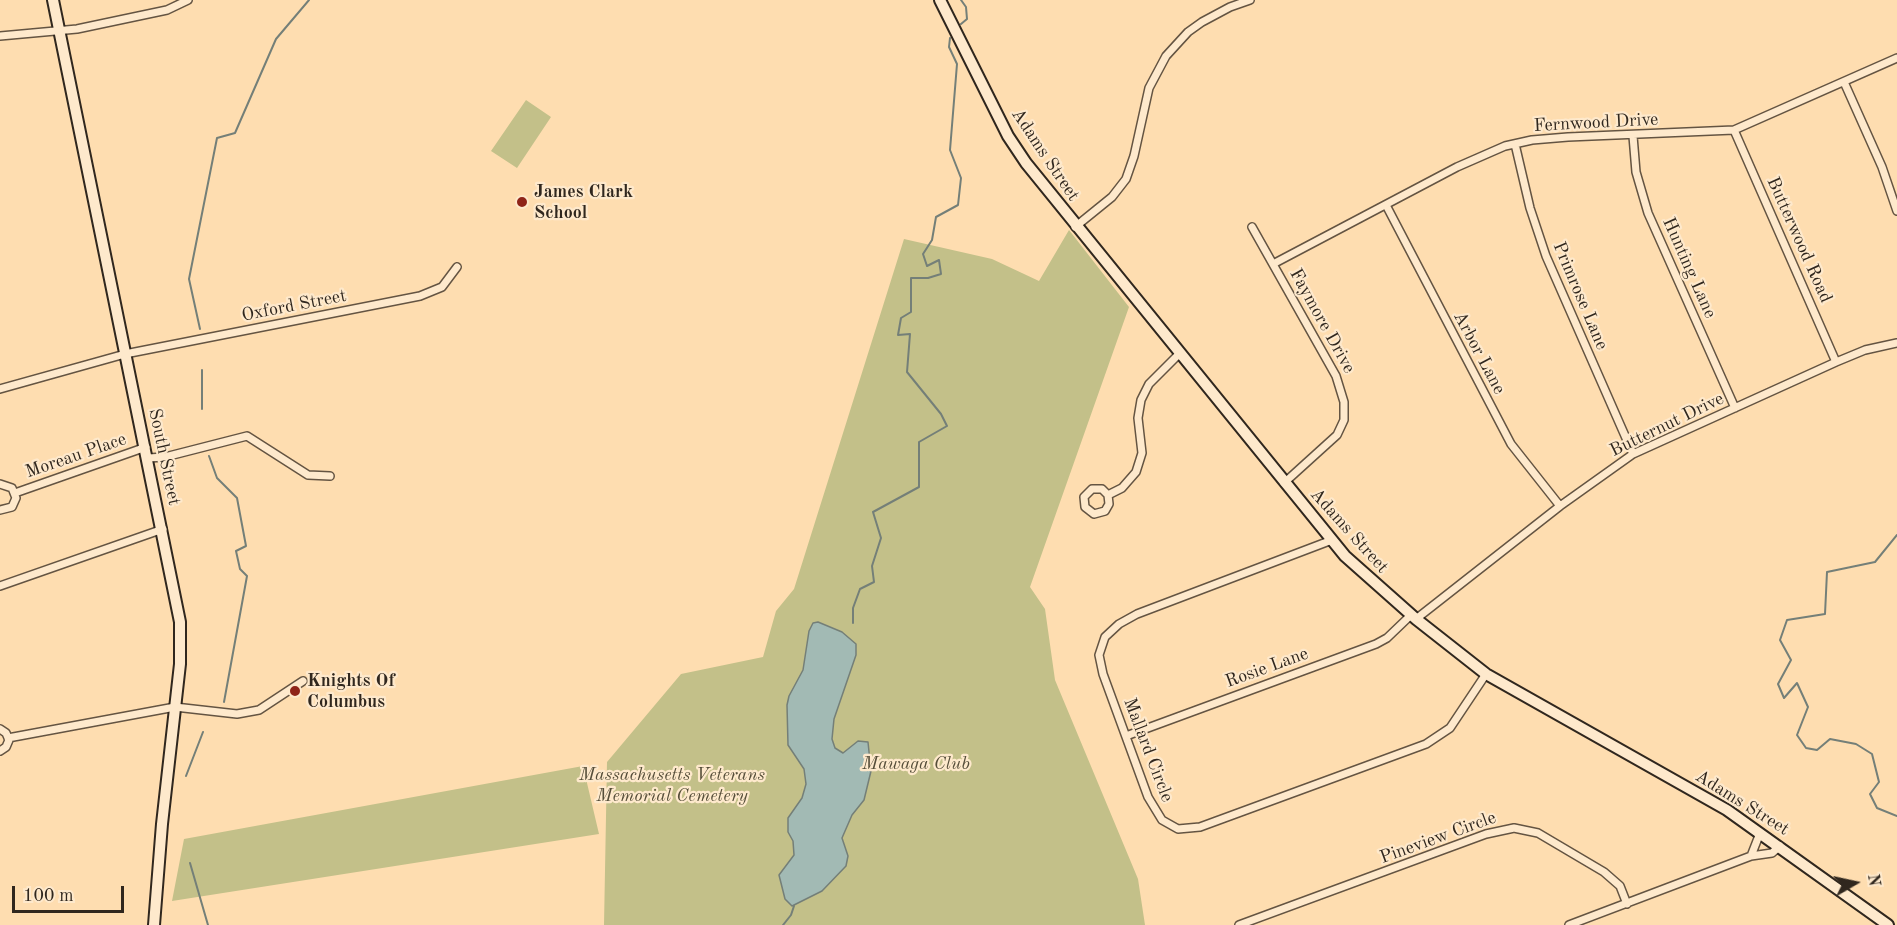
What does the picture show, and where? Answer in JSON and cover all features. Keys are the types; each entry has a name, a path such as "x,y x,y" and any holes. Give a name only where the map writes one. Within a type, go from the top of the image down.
{"street":[{"name":"South Street","path":"52,0 163,529 181,630 154,925"},
{"path":"0,36 59,33 168,10 188,0"},
{"name":"Adams Street","path":"940,0 1008,136 1075,227 1284,483 1332,540 1370,580 1486,674 1726,810 1780,846 1888,925"},
{"path":"1075,227 1112,197 1126,178 1136,149 1149,88 1166,56 1188,32 1202,22 1230,7 1250,0"},
{"name":"Fernwood Drive","path":"1273,264 1476,158 1515,144 1568,137 1734,130 1897,58"},
{"path":"1844,82 1882,167 1897,211"},
{"name":"Butterwood Road","path":"1734,130 1836,362"},
{"name":"Hunting Lane","path":"1633,135 1636,172 1648,213 1735,408"},
{"name":"Primrose Lane","path":"1515,144 1540,240 1633,454"},
{"name":"Arbor Lane","path":"1386,205 1511,444 1560,506"},
{"name":"Faymore Drive","path":"1252,227 1336,376 1345,409 1342,425 1333,441 1284,483"},
{"name":"Oxford Street","path":"0,388 125,354 420,296 442,287 457,267"},
{"name":"Butternut Drive","path":"1413,617 1633,454 1836,362 1865,350 1897,343"},
{"path":"1108,495 1128,482 1139,468 1143,450 1138,418 1141,400 1153,380 1179,354"},
{"name":"Moreau Place","path":"15,493 147,453 165,457 247,436 308,475 330,476"},
{"name":"Moreau Place","path":"0,484 10,486 15,493 14,505 7,510 0,510"},
{"path":"0,586 163,529"},
{"name":"Mallard Circle","path":"1332,540 1137,614 1111,630 1101,646 1100,661 1156,814 1173,827 1192,828 1435,740 1450,728 1486,674"},
{"name":"Rosie Lane","path":"1126,736 1376,644 1413,617"},
{"path":"8,738 175,707 237,714 259,710 303,681"},
{"path":"0,729 8,738 7,746 0,751"},
{"name":"Pineview Circle","path":"1239,925 1505,829 1532,831 1604,872 1620,886 1627,904"},
{"path":"1751,856 1760,833"},
{"path":"1569,925 1751,856 1772,853 1780,846"}],"green space":[{"path":"526,100 551,117 517,168 491,151"},
{"name":"Mawaga Club","path":"1069,230 1129,307 1030,587 1045,609 1055,680 1138,879 1145,925 604,925 607,762 681,674 763,657 776,611 794,589 904,239 992,259 1039,281"},
{"path":"583,766 599,834 172,901 184,839"}],"water":[{"path":"818,622 842,632 856,644 856,655 834,719 832,739 835,748 843,753 858,741 868,742 871,771 864,800 852,815 842,838 848,856 846,866 822,891 792,906 785,899 779,875 794,855 793,841 788,832 788,818 802,798 806,784 804,769 788,745 787,705 789,696 803,670 809,631 813,623"}],"waterway":[{"path":"200,329 189,279 217,138 235,133 276,39 309,0"},
{"path":"961,0 966,7 967,19 961,24"},
{"path":"853,623 853,608 860,589 874,582 872,566 881,538 873,512 919,487 919,442 947,426 941,414 907,372 910,334 898,335 901,318 911,312 911,278 928,278 941,274 939,260 927,266 923,254 932,240 936,217 958,205 961,178 950,150 957,64 949,47 950,38"},
{"path":"202,370 202,409"},
{"path":"209,456 217,478 237,498 246,546 236,551 240,569 247,576 224,702"},
{"path":"1897,535 1875,562 1827,572 1825,614 1787,620 1780,640 1791,660 1778,684 1784,698 1797,683 1808,707 1797,735 1806,748 1817,750 1830,739 1856,744 1872,754 1879,782 1870,794 1877,808 1897,816"},
{"path":"186,776 203,732"},
{"path":"190,863 208,925"},
{"path":"783,925 791,915 794,906"}],"place":[{"name":"James Clark School","path":"522,202"},
{"name":"Knights Of Columbus","path":"295,691"}],"park label":[{"name":"Massachusetts Veterans Memorial Cemetery","path":"672,785"}]}
